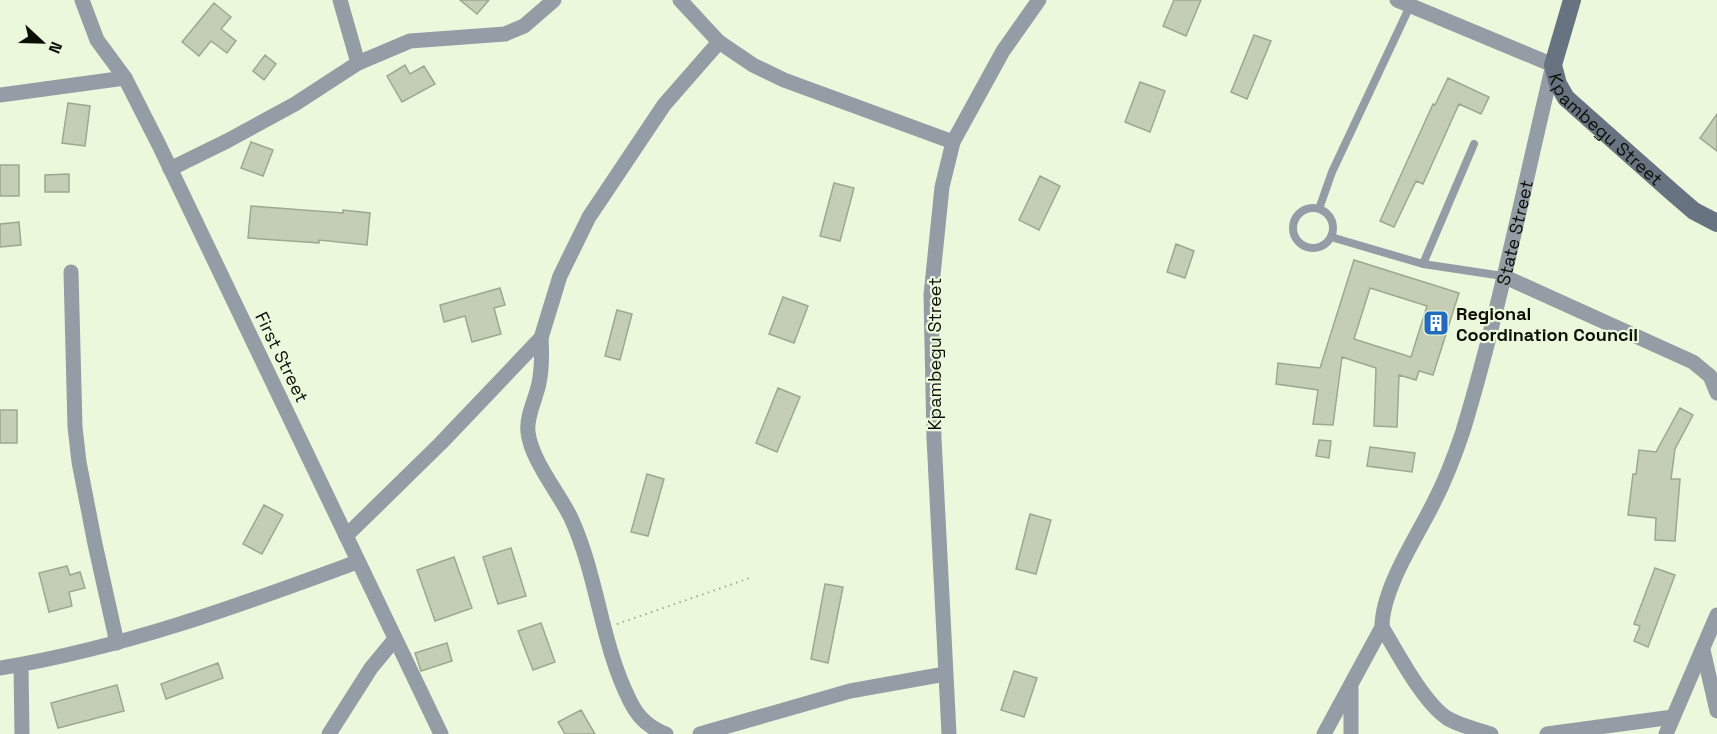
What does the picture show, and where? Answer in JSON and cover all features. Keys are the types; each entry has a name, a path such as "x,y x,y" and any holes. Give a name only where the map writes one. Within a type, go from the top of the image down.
{"street":[{"name":"First Street","path":"82,0 98,40 125,78 170,169 441,734"},
{"path":"340,0 358,63"},
{"path":"170,169 295,104 358,63 410,41 506,34 524,26 554,0"},
{"path":"680,0 719,42 753,65 784,80 953,142"},
{"name":"Kpambegu Street","path":"949,734 934,438 931,295 942,187 953,142 1003,51 1039,0"},
{"name":"State Street","path":"1324,734 1382,627 1382,614 1392,585 1450,466 1463,430 1503,276 1553,64 1572,0"},
{"name":"Kpambegu Street","path":"1403,3 1553,64 1558,84 1566,98 1694,211 1717,223"},
{"path":"666,734 643,722 630,702 616,667 595,587 571,518 531,447 527,431 541,368 542,338 560,276 589,217 664,105 719,42"},
{"path":"0,95 125,78"},
{"path":"71,272 75,427 79,462 117,643"},
{"path":"1503,276 1693,362 1710,376 1717,393"},
{"path":"346,536 441,443 542,338"},
{"path":"0,668 117,643 275,592 357,562"},
{"path":"1666,734 1717,615"},
{"path":"1382,627 1401,660 1437,710 1461,725 1491,734"},
{"path":"329,734 371,668 395,639"},
{"path":"1703,650 1717,711"},
{"path":"21,665 22,734"},
{"path":"700,734 850,691 945,674"},
{"path":"1351,685 1351,734"},
{"path":"1547,734 1673,717"}],"lane":[{"path":"1319,209 1332,172 1403,3"},
{"path":"1423,264 1474,144"},
{"path":"1309,208 1319,209 1329,215 1333,225 1332,237 1325,244 1316,248 1306,247 1298,241 1293,232 1294,222 1300,213 1309,208"},
{"path":"1332,237 1423,264 1503,276"}],"path":[{"path":"606,628 750,578"}],"building":[{"path":"460,0 489,0 477,14"},
{"path":"1174,0 1201,0 1186,36 1163,26"},
{"path":"214,3 231,17 221,29 236,41 227,53 211,41 199,56 182,42"},
{"path":"1254,35 1271,41 1247,99 1231,92"},
{"path":"265,55 276,64 264,80 253,71"},
{"path":"405,65 410,74 424,66 435,84 402,102 387,76"},
{"path":"1448,78 1489,97 1481,114 1459,104 1423,184 1416,181 1394,227 1380,221 1433,104 1435,105"},
{"path":"1140,82 1165,91 1150,132 1125,122"},
{"path":"68,103 90,106 85,146 62,143"},
{"path":"1717,114 1717,151 1700,138"},
{"path":"251,142 273,150 263,176 241,168"},
{"path":"0,165 19,165 19,196 0,196"},
{"path":"69,174 69,192 45,192 45,175"},
{"path":"1040,176 1060,186 1039,230 1019,220"},
{"path":"834,183 854,188 840,241 820,236"},
{"path":"251,206 370,213 367,245 319,240 319,243 248,238"},
{"path":"19,222 21,245 0,247 0,224"},
{"path":"1176,244 1194,251 1185,278 1167,272"},
{"name":"Regional Coordination Council","path":"1354,260 1459,293 1433,375 1419,371 1416,380 1399,375 1397,427 1374,426 1376,368 1342,357 1333,425 1313,424 1318,390 1276,384 1278,363 1320,368","holes":["1370,288 1427,306 1411,357 1354,339"]},
{"path":"500,288 505,305 494,308 501,334 472,342 465,316 444,322 440,305"},
{"path":"783,297 808,306 794,343 769,334"},
{"path":"617,310 632,314 620,360 605,356"},
{"path":"778,388 800,397 777,452 756,443"},
{"path":"1680,408 1693,415 1675,449 1671,479 1680,479 1675,541 1655,540 1656,518 1628,515 1633,474 1636,474 1639,450 1656,452"},
{"path":"0,410 17,410 17,443 0,443"},
{"path":"1319,440 1331,441 1329,458 1316,456"},
{"path":"1370,447 1415,453 1412,472 1367,466"},
{"path":"647,474 664,479 648,536 631,532"},
{"path":"264,505 283,515 262,554 243,544"},
{"path":"1030,514 1051,520 1036,574 1016,569"},
{"path":"511,548 526,596 498,604 483,557"},
{"path":"454,557 472,608 435,621 417,570"},
{"path":"67,566 70,575 80,572 85,588 69,592 72,606 49,612 39,573"},
{"path":"1655,568 1675,575 1648,647 1634,641 1640,626 1634,624"},
{"path":"825,584 843,587 828,663 811,659"},
{"path":"541,623 555,662 533,670 518,631"},
{"path":"447,643 452,661 421,671 415,653"},
{"path":"218,663 223,678 166,699 161,684"},
{"path":"1014,671 1037,678 1024,717 1001,710"},
{"path":"117,685 124,711 58,728 51,703"},
{"path":"581,710 595,734 565,734 558,722"}],"place":[{"name":"Regional Coordination Council","path":"1436,323"}]}
